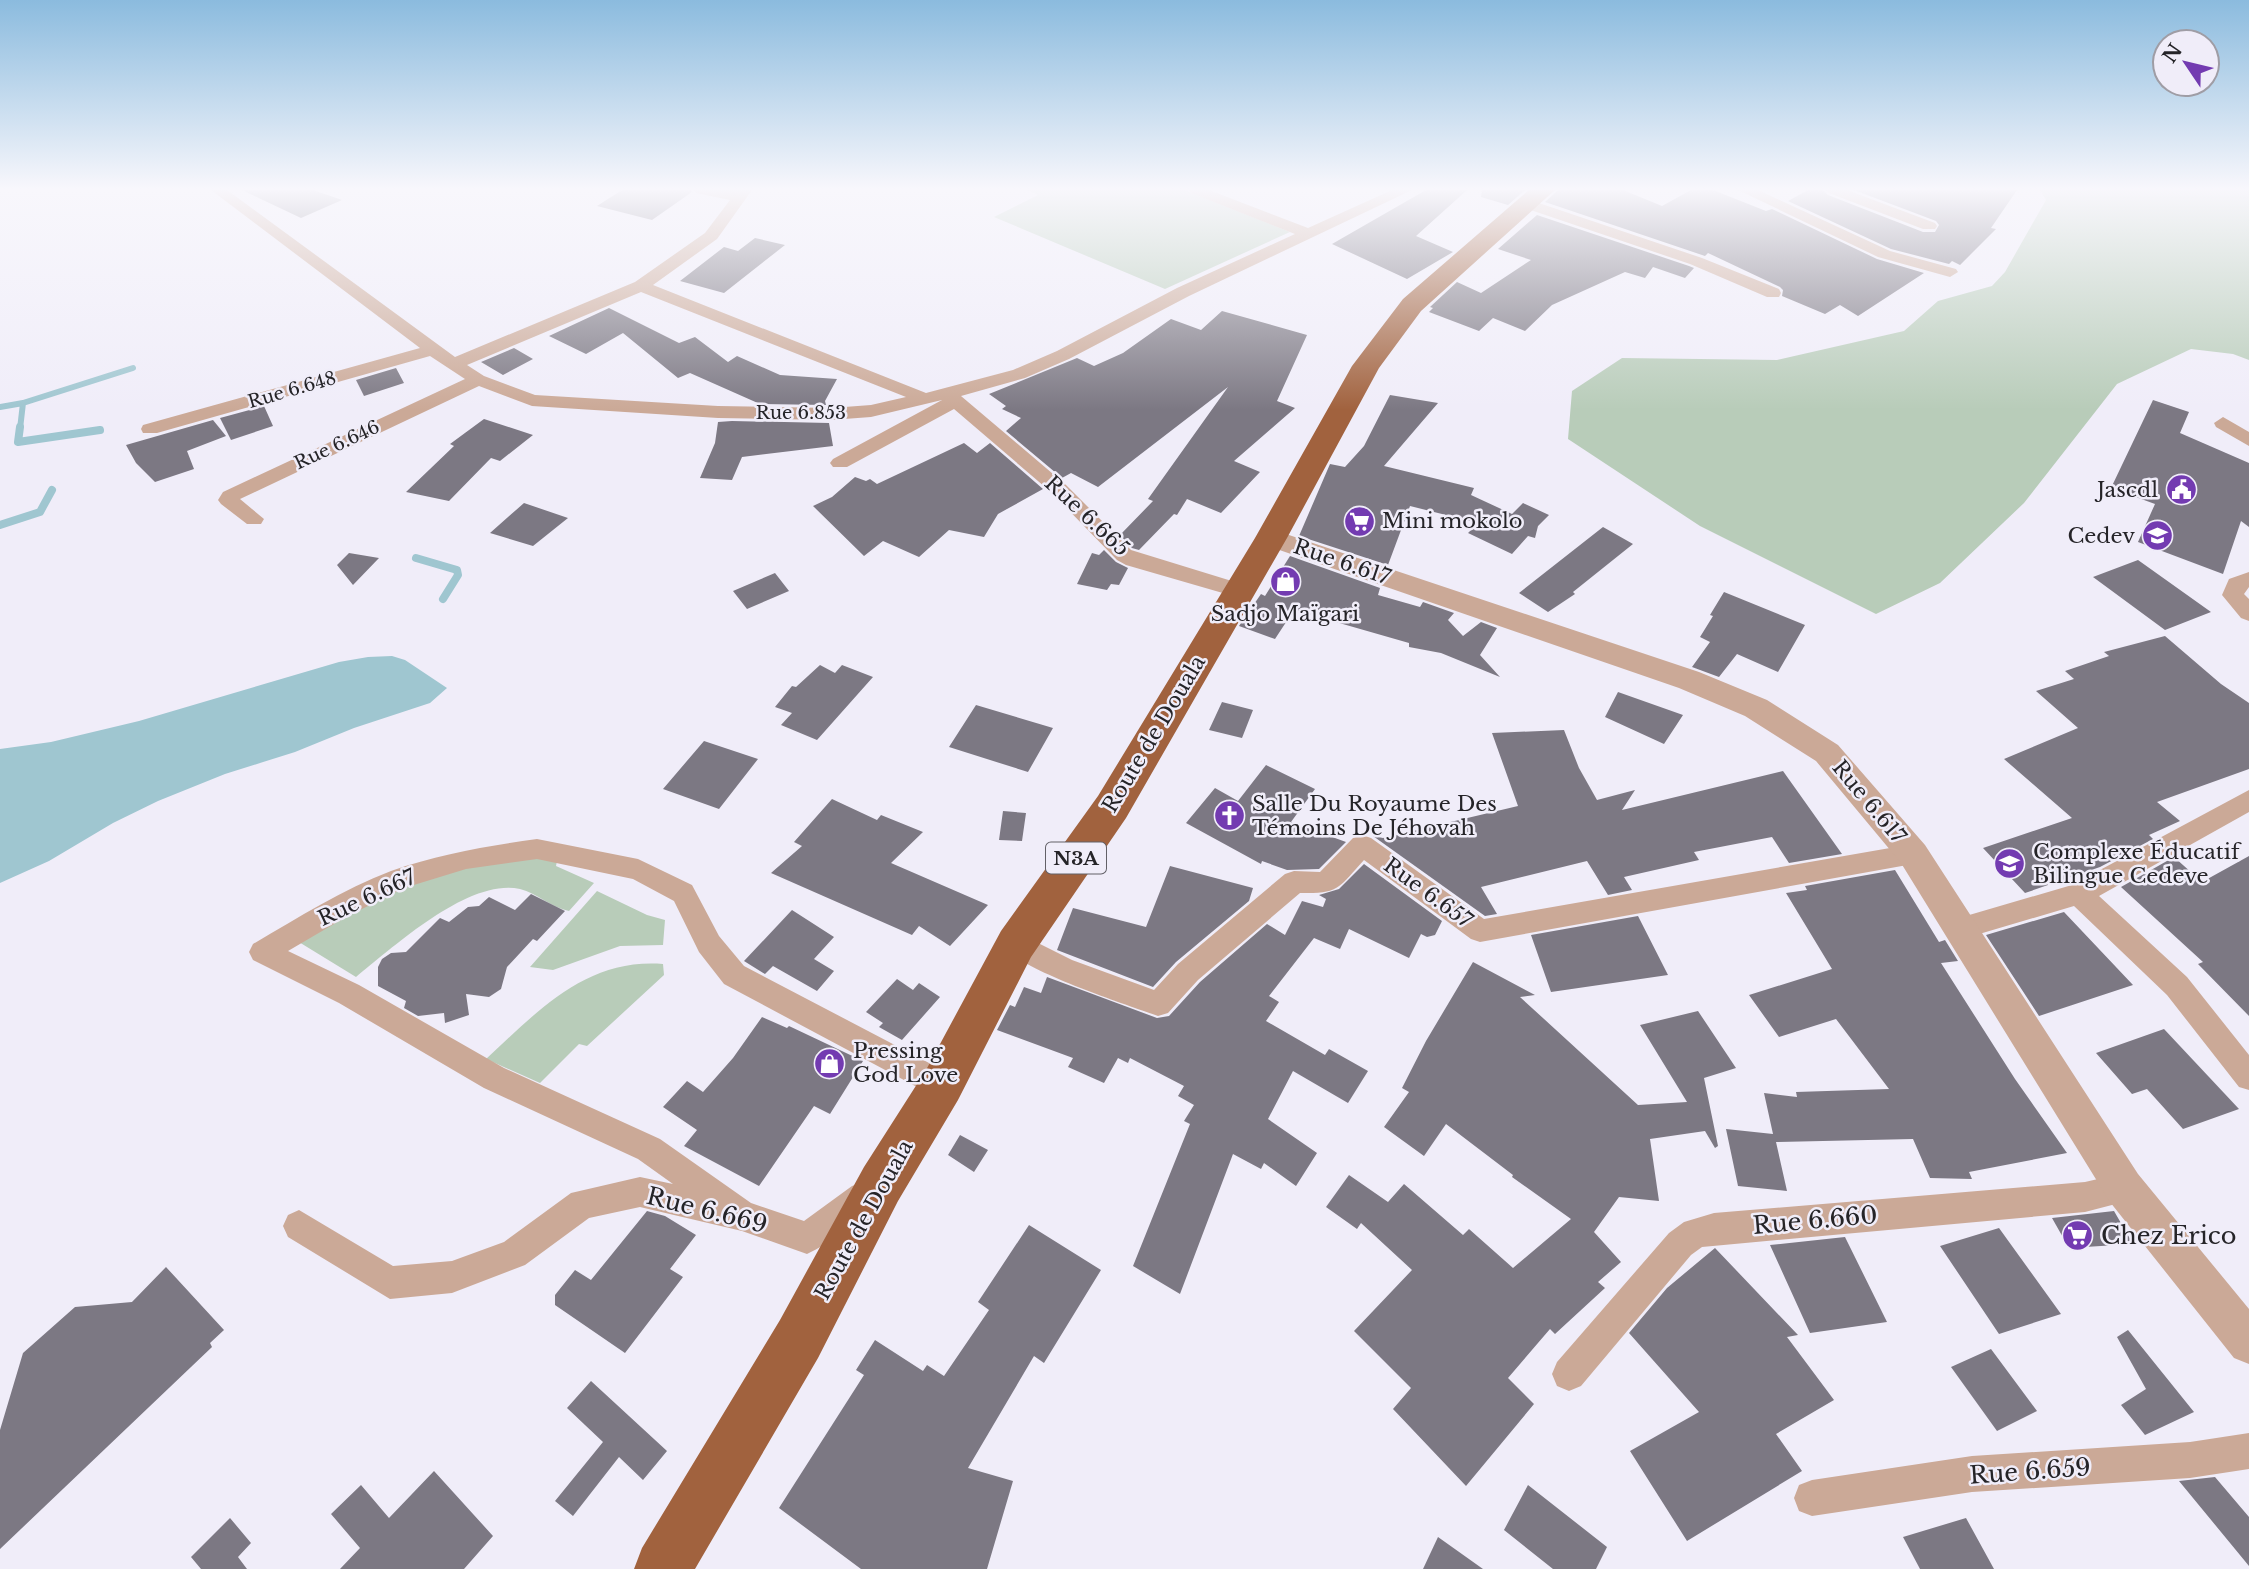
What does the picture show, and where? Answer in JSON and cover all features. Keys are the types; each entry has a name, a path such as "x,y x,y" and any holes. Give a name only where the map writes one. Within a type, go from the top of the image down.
{"highway":[{"name":"Route de Douala","path":"663,1569 799,1339 881,1184 942,1085 1016,944 1112,807 1272,538 1366,366 1412,305 1460,263"}],"street":[{"name":"Rue 6.853","path":"316,263 478,380 532,400 683,411 831,414 871,411 963,394 1019,374 1063,355 1183,292 1246,263"},
{"path":"454,364 641,286 673,263"},
{"path":"1701,263 1773,293"},
{"path":"1918,263 1950,272"},
{"path":"641,286 926,399"},
{"name":"Rue 6.648","path":"150,429 433,350"},
{"name":"Rue 6.646","path":"254,519 228,500 230,496 478,380"},
{"path":"840,463 963,394"},
{"name":"Rue 6.665","path":"963,394 1124,555 1240,591"},
{"path":"2223,423 2249,440"},
{"name":"Rue 6.617","path":"1272,538 1689,680 1756,708 1827,753 1913,854 2124,1188 2249,1343"},
{"path":"2249,579 2237,584 2233,595 2249,613"},
{"path":"1959,929 2079,894 2249,800"},
{"name":"Rue 6.657","path":"1016,944 1062,968 1158,1004 1173,991 1184,975 1266,909 1293,882 1326,883 1362,845 1480,931 1913,854"},
{"name":"Rue 6.667","path":"742,1215 649,1149 494,1078 349,994 262,952 337,909 397,880 466,859 537,849 638,870 683,893 709,944 734,975 942,1085"},
{"path":"2079,894 2177,986 2249,1077"},
{"name":"Rue 6.669","path":"299,1226 390,1283 452,1277 502,1259 514,1254 582,1204 640,1192 742,1215 807,1238 881,1184"},
{"name":"Rue 6.660","path":"1569,1374 1680,1244 1695,1233 2085,1197 2124,1188"},
{"name":"Rue 6.659","path":"1812,1498 1972,1474 2190,1460 2249,1451"}],"green space":[{"path":"1104,263 1222,263 1165,289"},
{"path":"2010,263 2249,263 2249,360 2233,354 2191,349 2117,384 2024,503 1940,583 1876,614 1700,526 1568,439 1572,391 1622,358 1777,360 1904,331 1938,301 1992,286"},
{"path":"558,856 556,866 594,883 569,911 520,889 500,888 478,894 433,918 356,977 294,939 370,898 460,867"},
{"path":"597,891 647,915 665,920 663,945 620,946 553,970 530,967"},
{"path":"635,964 663,964 664,975 587,1046 579,1044 540,1083 486,1059 545,1006 587,979"}],"water":[{"path":"392,656 405,660 447,688 430,703 354,728 295,752 225,774 158,801 113,823 49,861 0,883 0,749 51,742 139,721 339,662"}],"building":[{"path":"703,263 762,263 724,293 680,281"},
{"path":"1373,263 1434,263 1407,279"},
{"path":"1526,263 1680,263 1694,268 1685,278 1653,267 1645,278 1625,272 1552,305 1525,331 1493,318 1479,331 1429,312 1433,308 1430,307 1457,282 1481,293"},
{"path":"1730,263 1891,263 1924,273 1858,316 1840,305 1825,314 1782,296 1783,290"},
{"path":"609,308 679,343 695,337 728,362 737,356 780,375 837,379 825,401 826,405 760,404 690,373 678,378 623,333 586,354 549,336"},
{"path":"1222,311 1307,335 1277,401 1295,408 1234,461 1260,472 1221,513 1187,499 1177,515 1174,514 1139,550 1132,548 1120,535 1153,501 1148,499 1228,387 1098,487 1071,473 1062,478 1006,431 1021,418 1002,409 1006,406 989,394 1077,358 1094,366 1123,353 1171,319 1201,330"},
{"path":"514,348 533,359 503,375 481,362"},
{"path":"396,368 404,383 364,396 356,380"},
{"path":"1390,395 1438,403 1384,466 1474,488 1471,495 1512,514 1523,503 1549,515 1538,526 1535,538 1528,536 1512,554 1468,533 1478,523 1410,506 1388,565 1299,536 1330,464 1345,467 1364,446"},
{"path":"2153,400 2189,412 2180,433 2249,463 2249,527 2241,521 2223,574 2138,542 2155,504 2111,488"},
{"path":"264,406 273,426 231,440 220,418"},
{"path":"484,419 533,435 500,461 491,458 449,501 406,492 454,446 450,444"},
{"path":"213,420 226,436 187,451 194,469 155,482 136,463 126,445"},
{"path":"718,422 829,423 833,446 742,457 732,480 700,478 715,443"},
{"path":"964,443 977,453 990,443 1043,489 998,514 984,537 949,530 919,557 883,541 864,556 813,506 832,497 855,477 866,481 870,479 877,484"},
{"path":"524,503 568,518 533,546 490,533"},
{"path":"1603,527 1633,544 1573,592 1575,594 1548,612 1519,593"},
{"path":"1104,550 1116,562 1128,568 1119,585 1111,584 1107,590 1077,584 1092,553 1099,555"},
{"path":"349,553 379,558 353,585 337,565"},
{"path":"1290,556 1380,588 1378,595 1420,607 1423,602 1454,613 1448,620 1463,636 1481,622 1497,628 1480,655 1500,677 1441,653 1409,647 1409,643 1294,610 1275,639 1239,626 1261,594 1265,596"},
{"path":"2138,560 2211,612 2165,630 2093,577"},
{"path":"775,573 789,591 747,609 733,591"},
{"path":"1724,592 1805,625 1778,672 1737,654 1719,677 1692,667 1710,642 1700,637"},
{"path":"2165,636 2221,684 2249,703 2249,769 2157,802 2180,821 2149,835 2153,839 2100,867 2025,893 1983,848 2072,818 2004,759 2078,728 2036,691 2074,679 2065,671 2109,656 2104,652"},
{"path":"820,665 835,673 842,665 873,677 817,740 781,725 792,713 775,707 792,686 796,687"},
{"path":"1618,692 1683,715 1664,744 1605,717"},
{"path":"1222,702 1253,710 1242,738 1209,730"},
{"path":"976,705 1053,728 1028,772 949,747"},
{"path":"1564,730 1579,768 1597,800 1635,790 1622,810 1783,771 1842,854 1789,863 1772,837 1694,852 1699,860 1624,877 1632,890 1608,895 1587,861 1481,887 1497,914 1485,916 1373,836 1383,838 1518,806 1492,733"},
{"path":"704,741 758,759 719,809 663,789"},
{"path":"1266,765 1315,789 1291,822 1346,842 1319,869 1287,870 1262,861 1261,864 1186,823 1215,788 1238,801"},
{"path":"832,799 877,820 881,815 923,832 891,863 988,905 950,946 919,926 912,935 771,873 802,846 794,842"},
{"path":"1003,811 1026,813 1022,841 999,840"},
{"path":"2249,856 2249,1016 2198,964 2203,962 2121,887 2174,857 2202,882"},
{"path":"1364,864 1442,921 1435,935 1427,937 1421,934 1409,958 1349,929 1340,949 1314,938 1269,996 1279,1002 1266,1021 1325,1055 1329,1049 1368,1071 1348,1103 1293,1071 1268,1119 1317,1153 1296,1186 1264,1163 1261,1169 1233,1154 1180,1294 1133,1266 1190,1124 1184,1121 1194,1105 1178,1096 1184,1086 1130,1058 1128,1063 1118,1058 1104,1083 1068,1067 1073,1058 997,1030 1010,1005 1015,1007 1024,987 1041,993 1047,977 1157,1018 1169,1016 1200,982 1267,924 1285,935 1302,901 1323,907 1326,899 1319,895 1339,889"},
{"path":"1170,866 1253,888 1249,901 1176,962 1153,987 1057,950 1073,908 1146,927"},
{"path":"1895,870 1939,942 1945,940 1958,961 1941,963 2015,1079 2067,1153 1969,1172 1972,1179 1930,1178 1913,1139 1776,1142 1787,1191 1738,1186 1726,1129 1773,1134 1764,1093 1797,1097 1796,1092 1889,1089 1836,1019 1779,1037 1749,995 1832,969 1786,893 1807,890 1805,886"},
{"path":"531,894 565,911 537,941 533,939 507,967 501,989 489,997 466,994 469,1015 445,1023 444,1013 418,1016 404,1008 406,1001 378,986 378,967 382,959 391,953 406,952 440,918 449,922 468,907 479,906 489,897 515,910"},
{"path":"792,910 834,937 814,959 834,971 817,991 773,966 765,974 744,961"},
{"path":"2064,912 2133,985 2039,1016 1986,935"},
{"path":"1638,916 1668,975 1551,992 1531,935"},
{"path":"1473,962 1535,995 1520,997 1638,1105 1687,1102 1640,1025 1698,1011 1736,1068 1704,1078 1718,1146 1715,1148 1705,1131 1650,1139 1659,1201 1619,1197 1594,1232 1621,1262 1598,1282 1605,1288 1555,1334 1550,1329 1508,1378 1534,1404 1466,1486 1393,1409 1411,1388 1354,1331 1412,1270 1361,1223 1357,1229 1326,1207 1349,1175 1388,1202 1404,1184 1463,1235 1469,1229 1513,1268 1571,1219 1512,1177 1513,1175 1446,1124 1424,1156 1384,1127 1409,1092 1402,1088 1426,1041"},
{"path":"897,979 913,990 919,983 940,997 902,1040 879,1027 883,1023 866,1012"},
{"path":"762,1017 787,1028 789,1026 863,1061 830,1114 814,1106 759,1186 684,1146 697,1130 663,1107 687,1081 703,1092 733,1058"},
{"path":"2164,1029 2239,1109 2183,1129 2147,1089 2132,1094 2096,1053"},
{"path":"960,1135 988,1150 974,1172 948,1155"},
{"path":"647,1211 665,1216 696,1235 670,1269 683,1277 625,1353 555,1305 555,1295 575,1270 591,1280"},
{"path":"2114,1211 2133,1244 2069,1248 2052,1218"},
{"path":"1029,1225 1101,1270 1044,1363 1034,1356 968,1468 1013,1481 987,1569 861,1569 779,1508 864,1375 856,1370 875,1340 923,1371 927,1365 944,1376 989,1310 978,1302"},
{"path":"1999,1228 2061,1314 1999,1334 1940,1246"},
{"path":"1845,1237 1887,1322 1810,1333 1770,1245"},
{"path":"1715,1248 1798,1335 1787,1337 1834,1400 1776,1434 1802,1471 1687,1541 1630,1451 1699,1412 1629,1333 1667,1288"},
{"path":"166,1267 224,1330 210,1343 212,1347 0,1549 0,1430 23,1353 75,1307 132,1302"},
{"path":"2128,1330 2194,1412 2145,1435 2121,1405 2146,1389 2117,1337"},
{"path":"1991,1349 2037,1411 1997,1431 1951,1367"},
{"path":"591,1381 667,1451 643,1480 619,1457 573,1516 555,1501 603,1442 567,1408"},
{"path":"434,1471 493,1536 464,1569 340,1569 360,1548 331,1514 361,1485 389,1518"},
{"path":"2215,1477 2249,1517 2249,1566 2179,1481"},
{"path":"1528,1485 1607,1547 1596,1569 1553,1569 1504,1530"},
{"path":"230,1518 251,1543 238,1557 247,1569 201,1569 191,1557"},
{"path":"1966,1518 1994,1569 1920,1569 1903,1537"},
{"path":"1438,1537 1483,1569 1423,1569"}],"waterway":[{"path":"23,403 133,368"},
{"path":"0,407 23,403"},
{"path":"20,429 23,403"},
{"path":"20,427 18,442 100,430"},
{"path":"0,525 40,512 52,490"},
{"path":"416,558 457,570 458,575 443,599"}],"place":[{"name":"Jascdl","path":"2181,490"},
{"name":"Mini mokolo","path":"1359,521"},
{"name":"Cedev","path":"2158,536"},
{"name":"Sadjo Maïgari","path":"1285,582"},
{"name":"Salle Du Royaume Des Témoins De Jéhovah","path":"1229,816"},
{"name":"Complexe Éducatif Bilingue Cedeve","path":"2010,864"},
{"name":"Pressing God Love","path":"830,1063"},
{"name":"Chez Erico","path":"2078,1235"}]}
